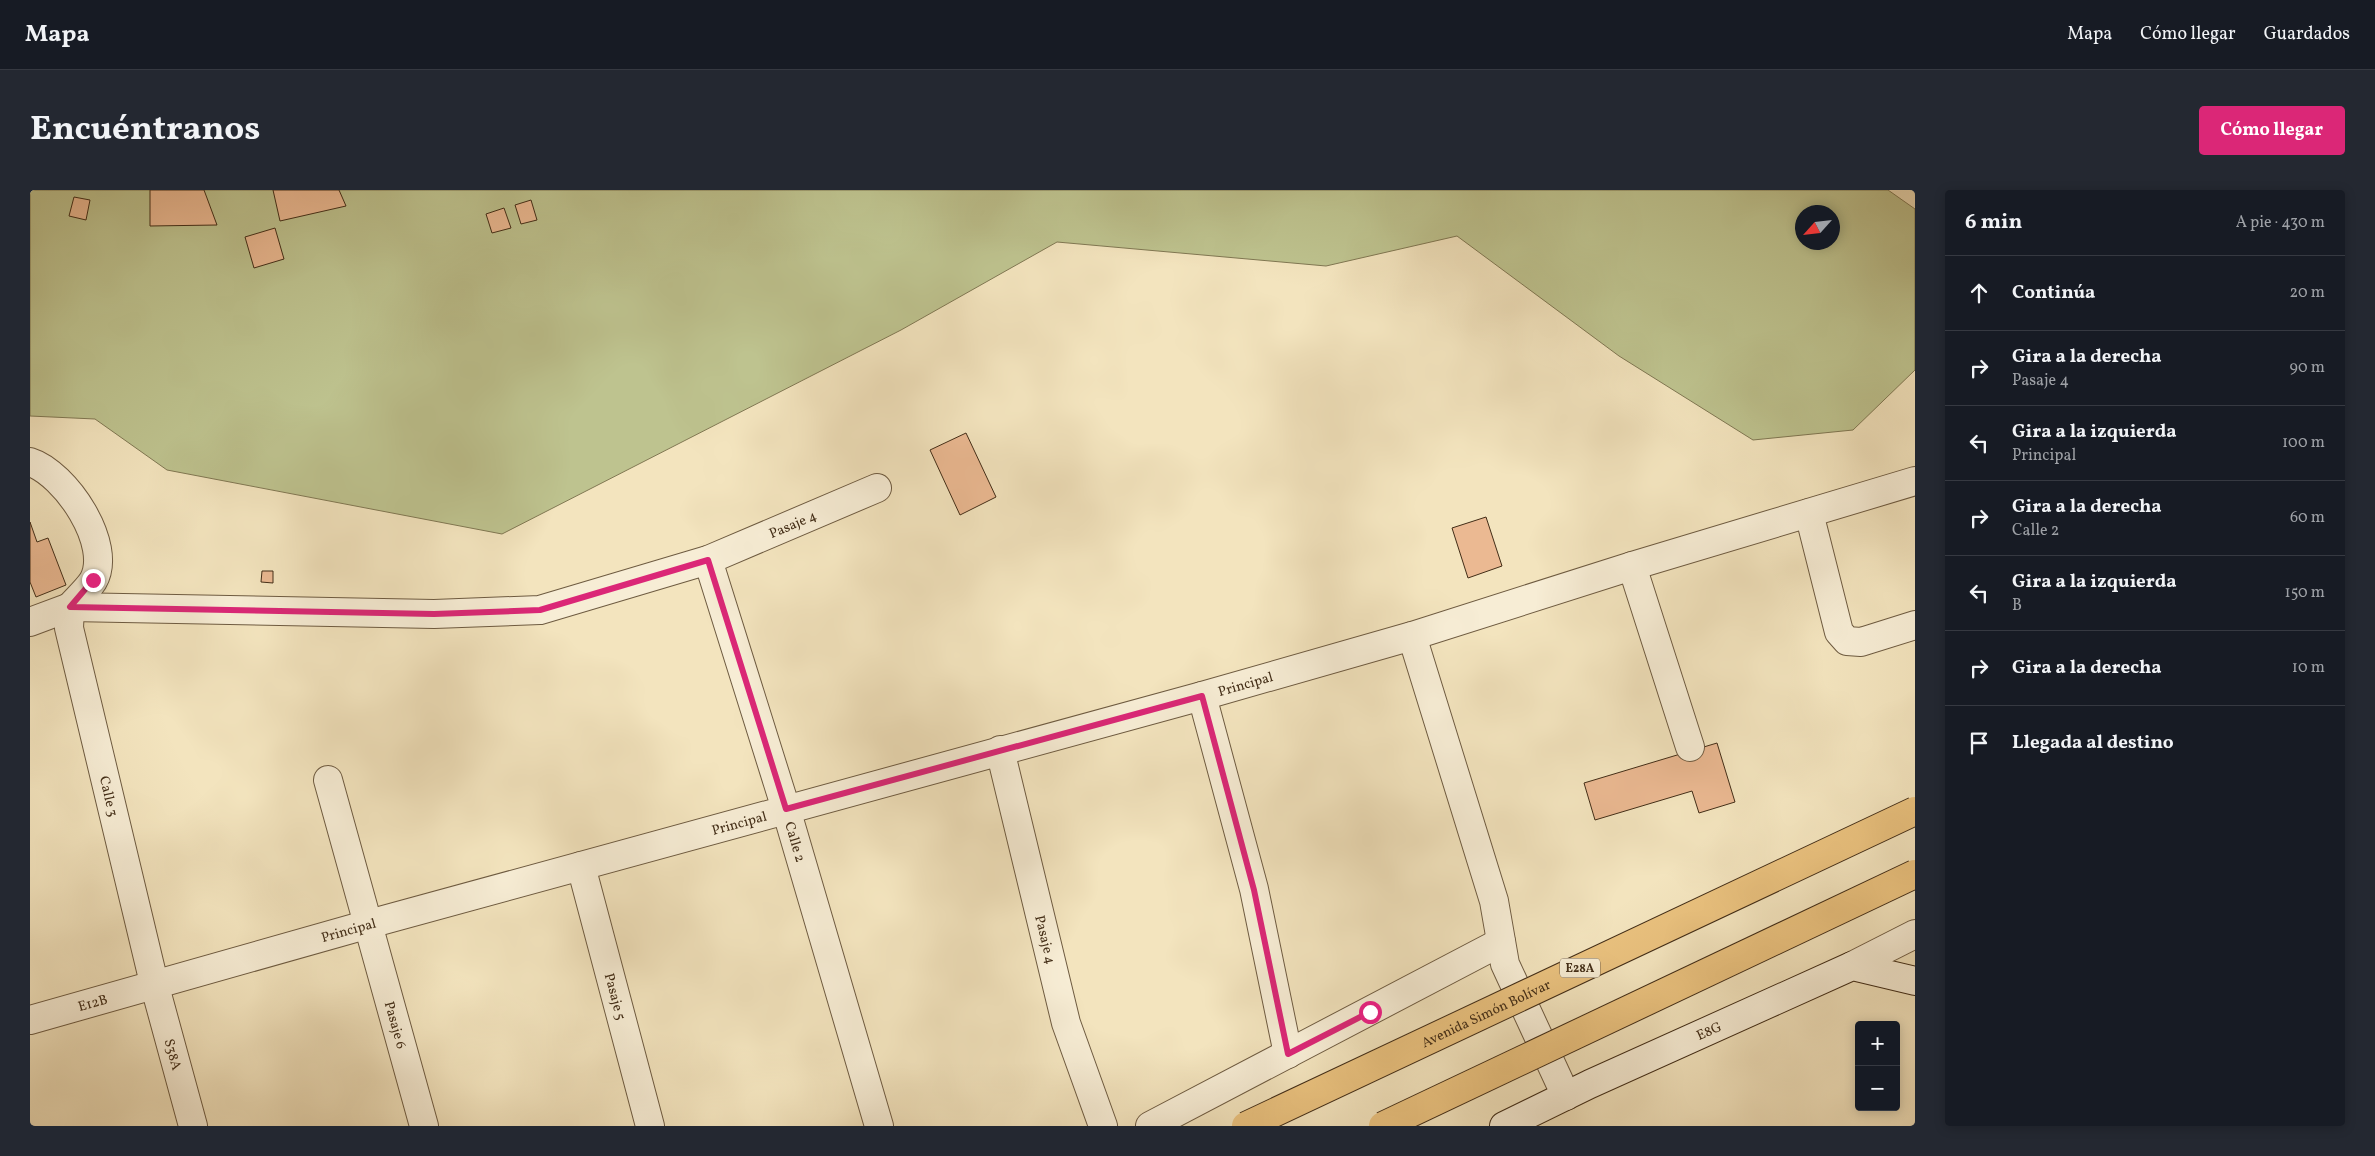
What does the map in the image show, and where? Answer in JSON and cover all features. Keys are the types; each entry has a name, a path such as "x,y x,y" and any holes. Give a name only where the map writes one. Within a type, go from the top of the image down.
{"highway":[{"name":"Avenida Simón Bolívar","path":"1246,1126 1915,812"},
{"path":"1383,1126 1915,874"}],"street":[{"path":"30,462 42,466 75,499 92,533 98,555 93,580 70,607 30,622"},
{"name":"Principal","path":"154,983 1202,696 1412,636 1632,566 1915,481"},
{"name":"Pasaje 4","path":"70,607 434,614 540,610 708,560 877,488"},
{"path":"1810,513 1839,632 1847,641 1861,642 1915,625"},
{"name":"Calle 2","path":"708,560 786,809 879,1126"},
{"path":"1632,566 1690,747"},
{"name":"Calle 3","path":"70,607 69,628 154,983"},
{"path":"1412,636 1494,901 1510,978 1566,1096"},
{"path":"1202,696 1254,890 1288,1054"},
{"name":"Pasaje 4","path":"1000,750 1066,1023 1103,1126"},
{"name":"Pasaje 6","path":"328,780 424,1126"},
{"name":"Pasaje 5","path":"581,866 650,1126"},
{"name":"E8G","path":"1504,1126 1852,966 1915,934"},
{"path":"1150,1126 1501,942"},
{"path":"1852,966 1915,981"},
{"name":"E12B","path":"30,1020 154,983"},
{"name":"S38A","path":"154,983 193,1126"}],"green space":[{"path":"30,190 1888,190 1915,209 1915,370 1853,430 1753,440 1619,356 1457,236 1326,266 1057,242 901,330 502,534 167,470 95,419 30,416"}],"building":[{"path":"150,190 204,190 217,225 150,226"},
{"path":"273,190 339,190 346,206 280,221"},
{"path":"74,197 90,200 86,220 69,216"},
{"path":"531,200 537,220 521,224 515,205"},
{"path":"504,208 511,228 492,233 486,214"},
{"path":"275,228 284,259 254,268 245,237"},
{"path":"966,433 996,497 960,515 930,450"},
{"path":"1486,517 1502,566 1468,578 1452,528"},
{"path":"30,522 37,542 48,538 66,585 36,597 30,582"},
{"path":"262,571 273,571 273,583 261,582"},
{"path":"1717,743 1735,802 1699,813 1692,791 1595,820 1584,783"}],"route":[{"path":"93,580 70,607 434,614 540,610 708,560 786,809 1202,696 1254,890 1288,1054 1370,1012"}]}
